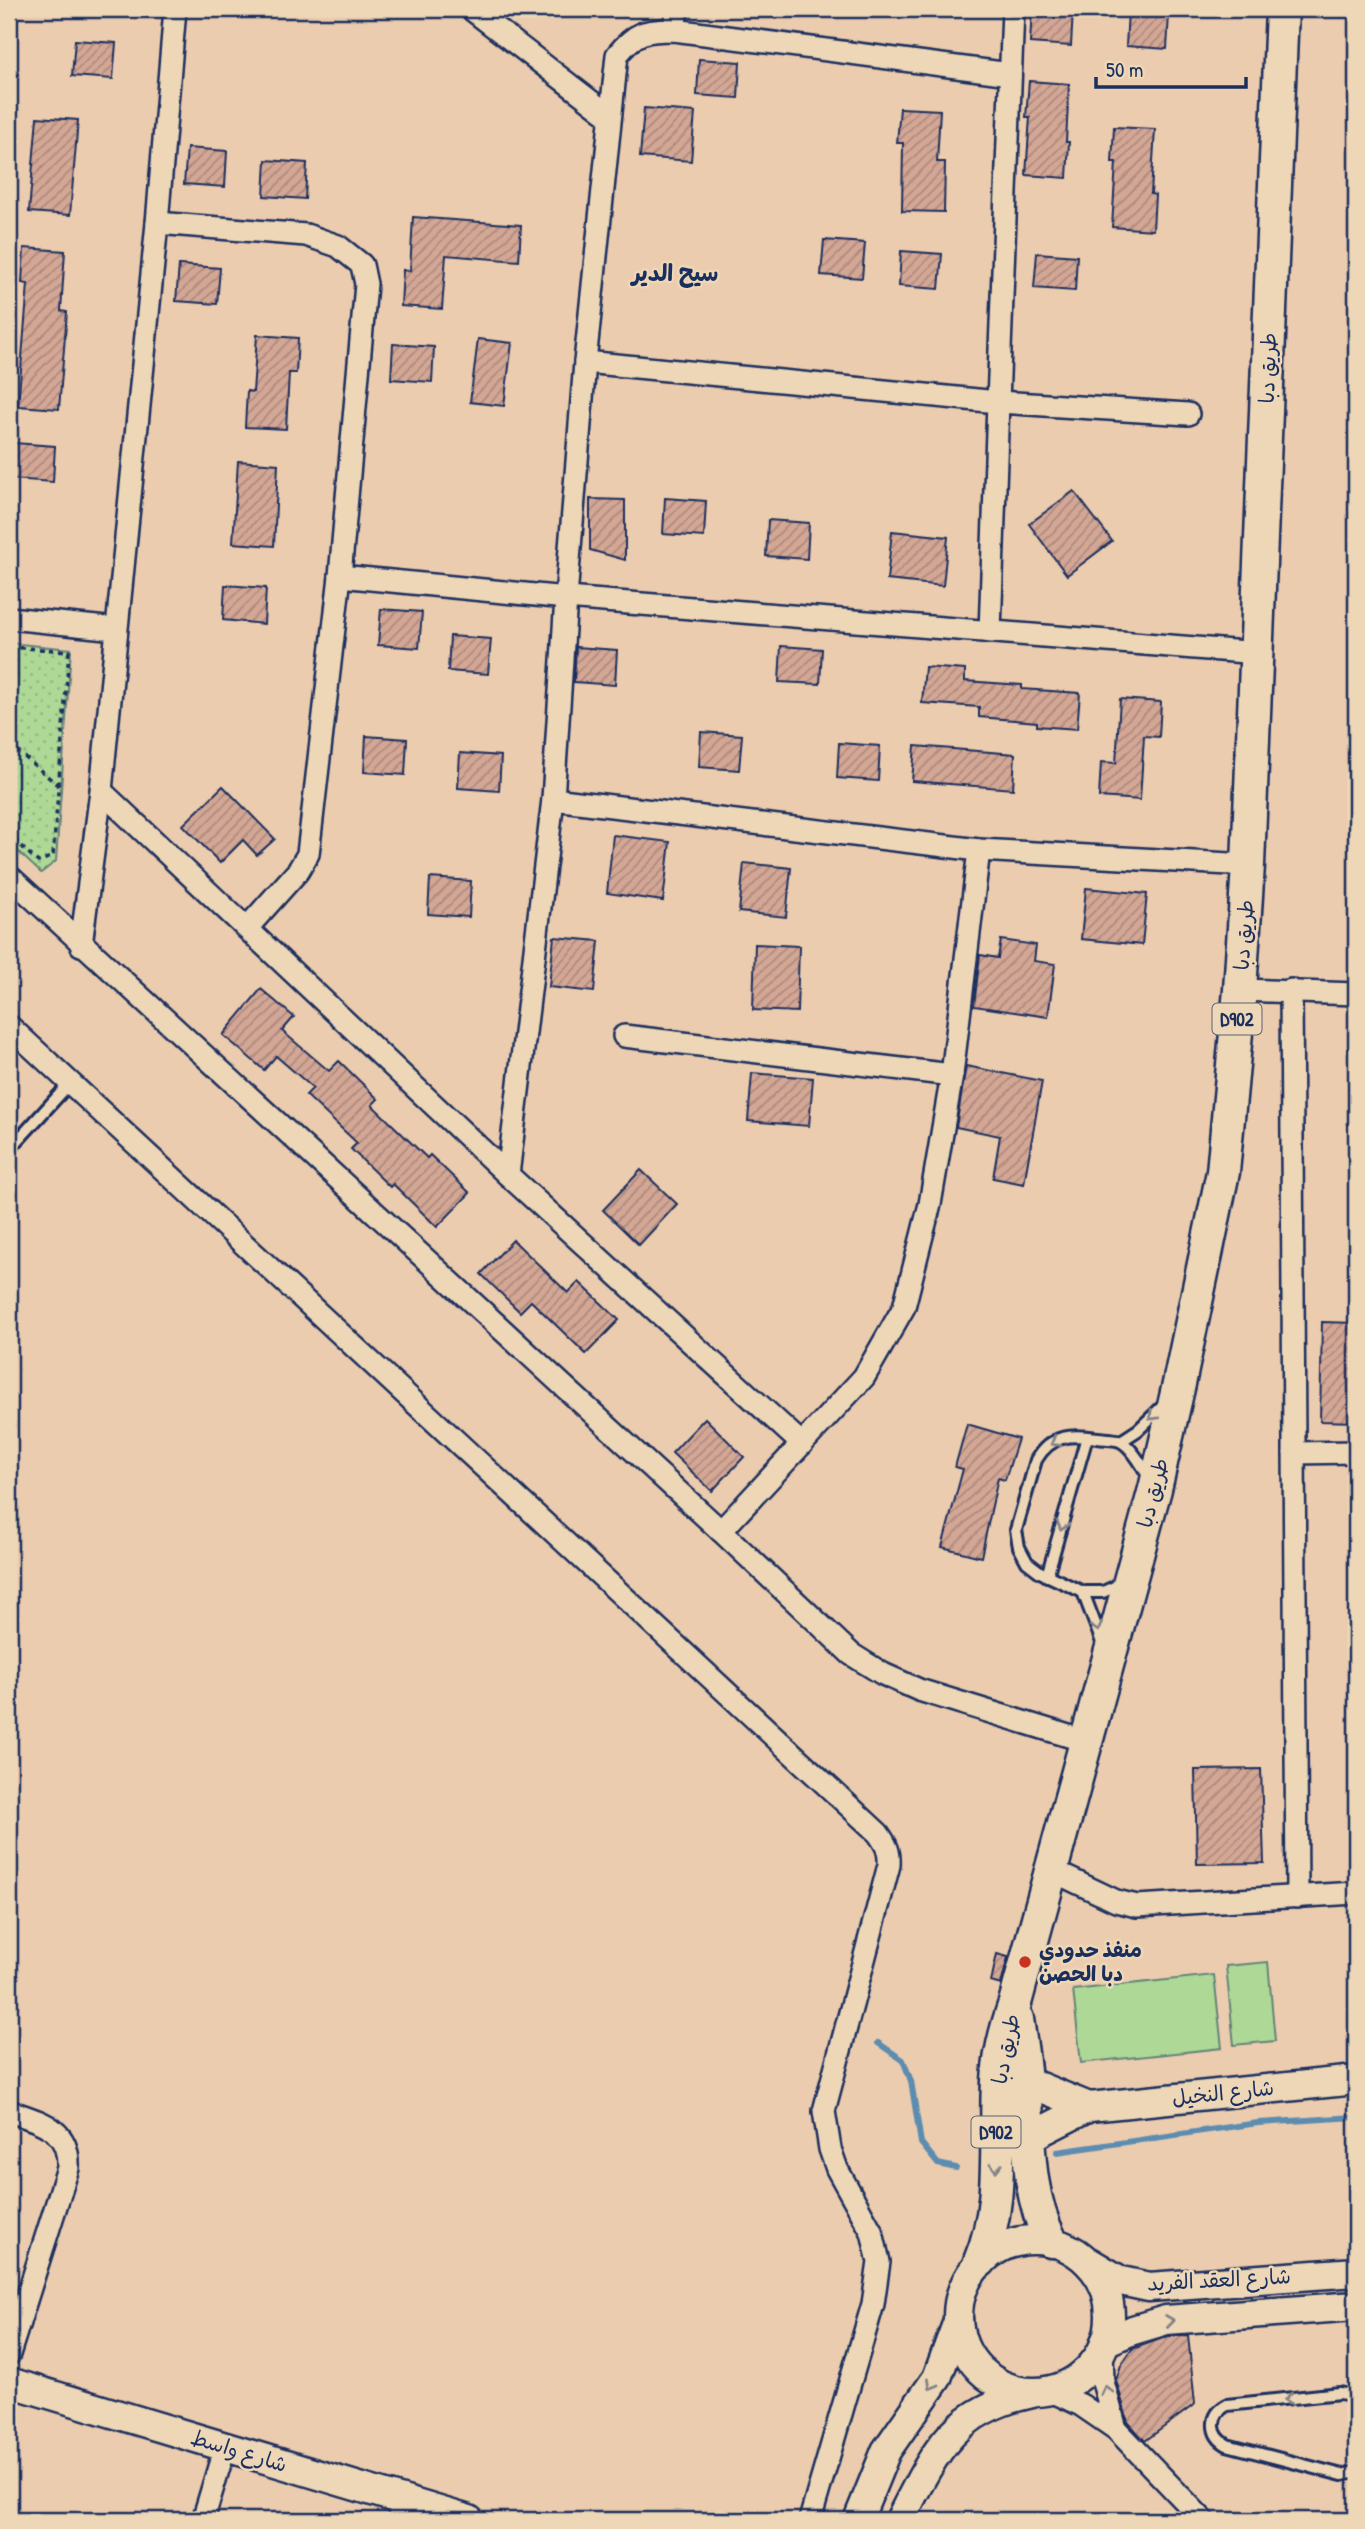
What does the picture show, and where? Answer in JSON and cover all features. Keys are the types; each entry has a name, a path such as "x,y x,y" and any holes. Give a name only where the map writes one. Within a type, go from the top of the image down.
{"main road":[{"name":"طريق دبا","path":"980,2261 988,2242 995,2208 1011,2081 1015,2003 1155,1489 1180,1384 1223,1172 1240,990 1248,865 1282,9"},
{"name":"شارع النخيل","path":"1027,2138 1089,2107 1356,2080"},
{"name":"طريق دبا","path":"1011,2081 1027,2138 1035,2200 1051,2241"},
{"name":"شارع النخيل","path":"1011,2081 1089,2107"},
{"path":"900,2520 930,2461 948,2436 986,2408 1002,2401 1065,2385 1093,2364 1104,2346 1110,2320 1108,2299 1101,2279 1076,2252 1051,2241 1026,2239 1001,2246 980,2261 967,2279 959,2300 958,2322 963,2344 974,2363 991,2379 1012,2389 1041,2391"},
{"name":"شارع العقد الفريد","path":"1087,2261 1121,2281 1149,2287 1356,2272"},
{"name":"شارع العقد الفريد","path":"1104,2346 1133,2330 1166,2320 1356,2306"},
{"path":"858,2518 886,2451 937,2378 958,2322"},
{"name":"شارع واسط","path":"9,2382 225,2447 401,2510 469,2520"}],"street":[{"path":"81,945 101,791 157,223 175,9"},
{"path":"471,9 610,116"},
{"path":"674,30 677,9"},
{"path":"990,632 1013,9"},
{"path":"508,1175 553,799 585,362 617,55 631,38 648,30 674,30 1010,75"},
{"path":"157,223 306,235 338,246 362,265 366,284 340,576 308,854 298,871 247,928"},
{"path":"585,362 998,402 1188,414"},
{"path":"340,576 566,598 1258,653"},
{"path":"9,618 116,629"},
{"path":"101,791 508,1175 802,1444"},
{"path":"553,799 979,850 1248,865"},
{"path":"721,1531 864,1377 904,1307 930,1204 952,1075 979,850"},
{"path":"9,876 721,1531 851,1654 883,1674 919,1690 1088,1742"},
{"path":"1240,990 1291,990 1356,995"},
{"path":"1291,990 1297,1897"},
{"path":"9,1026 885,1842 890,1852 889,1865 824,2111 833,2159 872,2232 878,2262 873,2304 810,2520"},
{"path":"624,1036 952,1075"},
{"path":"1294,1453 1356,1452"},
{"path":"1051,1870 1116,1901 1137,1906 1356,1893"},
{"path":"9,2111 51,2127 64,2142 69,2159 9,2354"},
{"path":"1104,2346 1104,2382 1116,2429"},
{"path":"1041,2391 1081,2405 1116,2429 1203,2520"},
{"path":"203,2520 225,2447"}],"lane":[{"path":"9,1150 70,1083"},
{"path":"1121,1441 1153,1416 1180,1384"},
{"path":"1131,1577 1114,1589 1083,1592 1047,1576 1027,1562 1018,1547 1016,1530 1036,1460 1041,1451 1057,1438 1067,1436 1121,1441 1140,1463 1155,1489"},
{"path":"1047,1576 1087,1437"},
{"path":"1083,1592 1107,1663"},
{"path":"1356,2396 1340,2393 1227,2405 1217,2412 1213,2423 1216,2436 1227,2445 1342,2475 1356,2472"}],"path":[{"path":"9,646 69,651 53,856 37,862 9,835"},
{"path":"9,744 58,786"}],"green space":[{"path":"9,643 71,649 56,861 41,873 9,843"},
{"path":"1268,1962 1275,2041 1234,2045 1226,1966"},
{"path":"1214,1975 1222,2048 1081,2063 1073,1990"}],"building":[{"path":"1032,9 1073,10 1071,46 1030,43"},
{"path":"1128,11 1169,14 1167,49 1126,46"},
{"path":"75,40 116,43 113,79 72,76"},
{"path":"699,59 740,62 738,98 697,95"},
{"path":"1029,81 1069,84 1067,178 1026,175 1030,117 1026,117"},
{"path":"644,108 695,112 691,161 640,157"},
{"path":"900,108 940,110 937,162 945,162 944,212 902,211 903,143 897,143"},
{"path":"37,117 78,120 70,215 29,212"},
{"path":"1114,127 1155,129 1151,194 1155,195 1153,230 1112,227 1116,162 1112,162"},
{"path":"187,148 227,151 225,187 184,184"},
{"path":"266,160 307,163 305,199 264,196"},
{"path":"413,217 521,225 519,261 446,255 442,309 401,306 403,270 410,271"},
{"path":"824,240 865,243 862,278 821,275"},
{"path":"24,248 65,251 61,311 67,312 59,409 18,406 28,284 22,283"},
{"path":"901,251 942,254 939,289 899,286"},
{"path":"1037,253 1077,256 1075,291 1034,288"},
{"path":"179,265 220,268 217,304 176,301"},
{"path":"257,335 298,338 296,373 289,373 286,429 245,427 247,391 253,392"},
{"path":"478,339 512,343 504,406 470,402"},
{"path":"393,344 434,347 432,382 391,379"},
{"path":"14,443 55,446 53,482 12,479"},
{"path":"238,461 278,464 274,546 233,543"},
{"path":"1074,491 1112,541 1067,575 1029,524"},
{"path":"665,498 706,501 704,537 663,534"},
{"path":"590,499 625,500 625,560 590,550"},
{"path":"768,520 809,523 807,559 766,556"},
{"path":"892,531 948,537 943,586 887,580"},
{"path":"225,585 266,588 264,624 223,620"},
{"path":"381,609 422,612 419,648 378,645"},
{"path":"450,636 491,639 488,674 448,671"},
{"path":"781,646 822,649 820,684 779,682"},
{"path":"576,647 617,650 615,685 574,682"},
{"path":"925,667 965,670 965,681 1080,693 1077,729 979,717 979,707 922,703"},
{"path":"1120,699 1161,702 1159,737 1144,736 1140,800 1099,797 1101,762 1116,763"},
{"path":"701,732 742,735 739,770 699,767"},
{"path":"366,736 407,739 405,775 364,772"},
{"path":"839,743 880,746 878,781 837,778"},
{"path":"915,746 1015,754 1013,789 912,781"},
{"path":"460,753 501,756 499,791 458,788"},
{"path":"223,786 275,839 257,855 243,840 220,863 183,825"},
{"path":"613,835 670,842 663,901 607,893"},
{"path":"744,863 791,868 786,917 739,912"},
{"path":"430,878 471,881 469,917 428,914"},
{"path":"1086,888 1147,894 1142,945 1081,939"},
{"path":"554,937 599,941 594,992 549,987"},
{"path":"1001,940 1036,945 1034,961 1055,964 1048,1017 974,1006 980,955 998,958"},
{"path":"755,944 799,946 797,1012 753,1010"},
{"path":"261,989 294,1017 282,1031 329,1071 339,1061 378,1099 372,1105 427,1158 430,1155 470,1193 437,1227 393,1184 390,1187 351,1149 357,1143 306,1095 313,1088 276,1056 264,1070 223,1035"},
{"path":"966,1066 1042,1081 1024,1184 993,1178 1000,1136 956,1127"},
{"path":"752,1073 813,1078 809,1126 748,1121"},
{"path":"641,1170 677,1204 639,1245 603,1210"},
{"path":"513,1240 568,1293 579,1282 619,1320 586,1354 531,1301 520,1312 481,1274"},
{"path":"1322,1322 1356,1323 1356,1422 1320,1421"},
{"path":"705,1418 744,1457 712,1491 672,1453"},
{"path":"967,1424 1018,1439 1005,1480 998,1478 981,1557 942,1547 963,1469 955,1467"},
{"path":"1261,1769 1264,1863 1197,1864 1195,1770"},
{"path":"997,1954 1008,1957 1001,1985 991,1982"},
{"path":"1188,2335 1195,2404 1145,2441 1128,2422 1116,2380 1121,2365 1132,2349 1169,2336"}],"waterway":[{"path":"878,2043 903,2060 911,2081 921,2143 938,2164 956,2168"},
{"path":"1057,2152 1258,2123 1356,2117"}],"place":[{"name":"منفذ حدودي دبا الحصن","path":"1025,1962"}],"district":[{"name":"سيح الدير","path":"675,273"}]}
